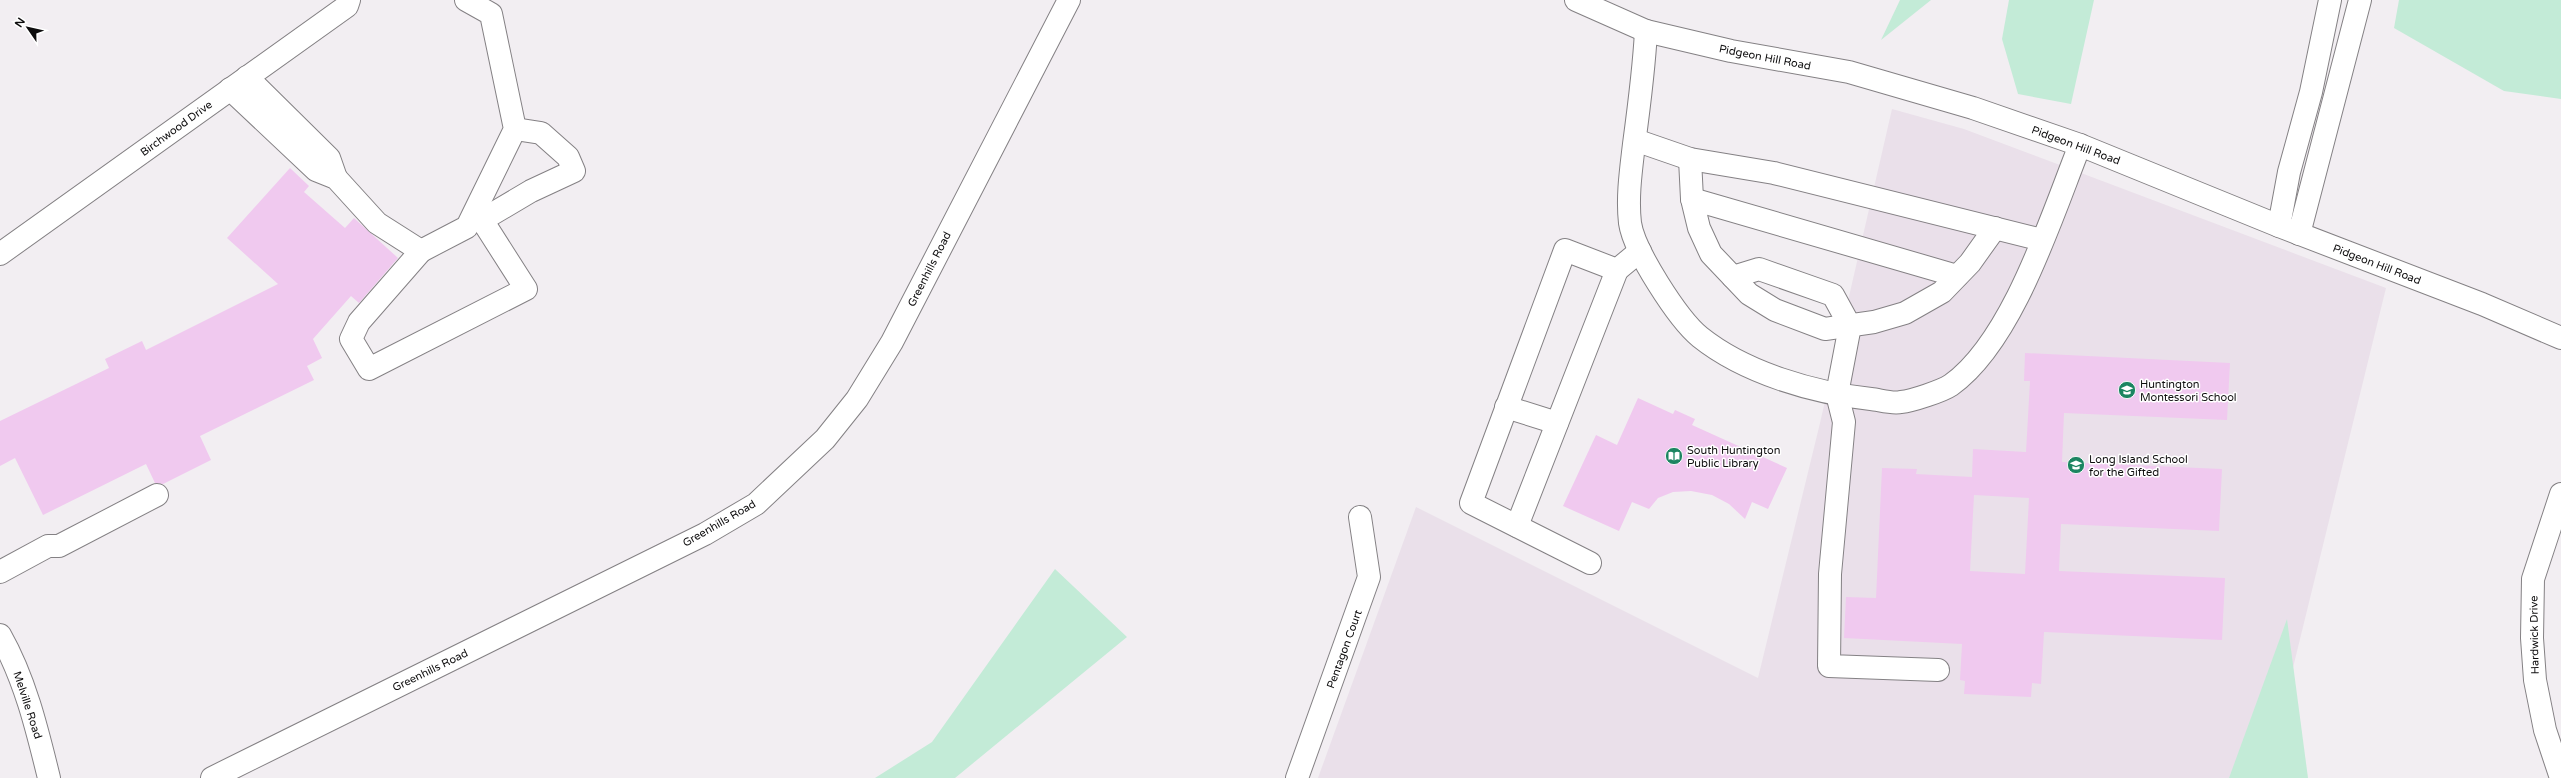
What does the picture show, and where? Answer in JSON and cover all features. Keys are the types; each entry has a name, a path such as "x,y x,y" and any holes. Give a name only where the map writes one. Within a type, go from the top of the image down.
{"street":[{"name":"Birchwood Drive","path":"0,254 347,6 350,0"},
{"path":"466,0 491,14 515,129 467,227 421,250 359,322 351,339 369,369 526,289 482,220 531,190 574,171 568,157 541,133 515,129"},
{"name":"Greenhills Road","path":"212,778 705,534 756,504 791,473 825,439 857,399 884,355 1069,0"},
{"name":"Pidgeon Hill Road","path":"1576,0 1646,31 1731,51 1849,72 1973,108 2080,145 2299,234 2482,304 2561,338"},
{"path":"2279,226 2289,172 2311,92 2330,0"},
{"path":"2299,234 2360,0"},
{"path":"1646,31 1643,77 1630,180 1630,224 1645,263 1666,295 1699,336 1738,362 1805,386 1837,394 1900,403 1950,386 1981,355 2008,317 2042,240 2080,145"},
{"path":"239,83 329,158 336,178 377,223 421,250"},
{"path":"1635,140 1690,159 1774,173 2042,240"},
{"path":"1690,159 1692,199 1699,228 1711,254 1749,294 1775,310 1825,329 1874,322 1905,313 1942,292 1970,263 1995,228"},
{"path":"1692,199 1957,276"},
{"path":"1590,563 1471,503 1565,250 1616,270"},
{"path":"1517,526 1616,270 1640,251"},
{"path":"1733,277 1759,269 1833,295 1850,326 1837,394 1844,422 1830,574 1829,666 1938,670"},
{"path":"1506,407 1557,424"},
{"name":"Hardwick Drive","path":"2561,494 2533,579 2532,638 2535,680 2544,723 2561,778"},
{"path":"0,572 48,546 59,546 157,495"},
{"name":"Pentagon Court","path":"1297,778 1369,577 1360,517"},
{"name":"Melville Road","path":"3,649 28,698 49,778"}],"shaded area":[{"name":"Long Island School for the Gifted","path":"1892,109 1964,129 2386,288 2266,778 1318,778 1416,507 1758,678 1820,423"}],"green space":[{"path":"1900,0 1931,0 1881,40"},
{"path":"2009,0 2094,0 2071,104 2018,94 2002,39"},
{"path":"2399,0 2561,0 2561,99 2504,91 2394,28"},
{"path":"1055,569 1127,637 955,778 875,778 932,742"},
{"path":"2287,619 2308,778 2229,778"}],"building":[{"path":"290,168 309,186 304,192 345,228 354,218 398,258 359,303 351,296 313,339 322,358 307,366 314,380 200,436 211,460 163,484 155,483 146,464 43,515 15,458 0,466 0,421 109,368 105,359 142,341 146,350 278,284 227,238"},
{"path":"2025,353 2230,363 2227,420 2064,413 2062,462 2222,469 2219,531 2061,524 2059,571 2225,578 2222,640 2044,632 2041,684 2032,683 2031,697 1964,694 1965,681 1960,680 1962,644 1844,638 1846,597 1876,598 1882,468 1917,469 1916,474 1972,477 1973,449 2026,452 2030,381 2024,381","holes":["1974,495 2029,498 2025,574 1970,571"]},
{"name":"South Huntington Public Library","path":"1638,398 1673,414 1675,410 1695,419 1692,425 1787,468 1768,509 1752,502 1745,519 1729,504 1712,495 1691,491 1673,492 1658,498 1649,509 1632,502 1619,531 1563,506 1596,435 1617,445"}],"place":[{"name":"Huntington Montessori School","path":"2127,390"},
{"name":"South Huntington Public Library","path":"1674,456"},
{"name":"Long Island School for the Gifted","path":"2076,465"}]}
